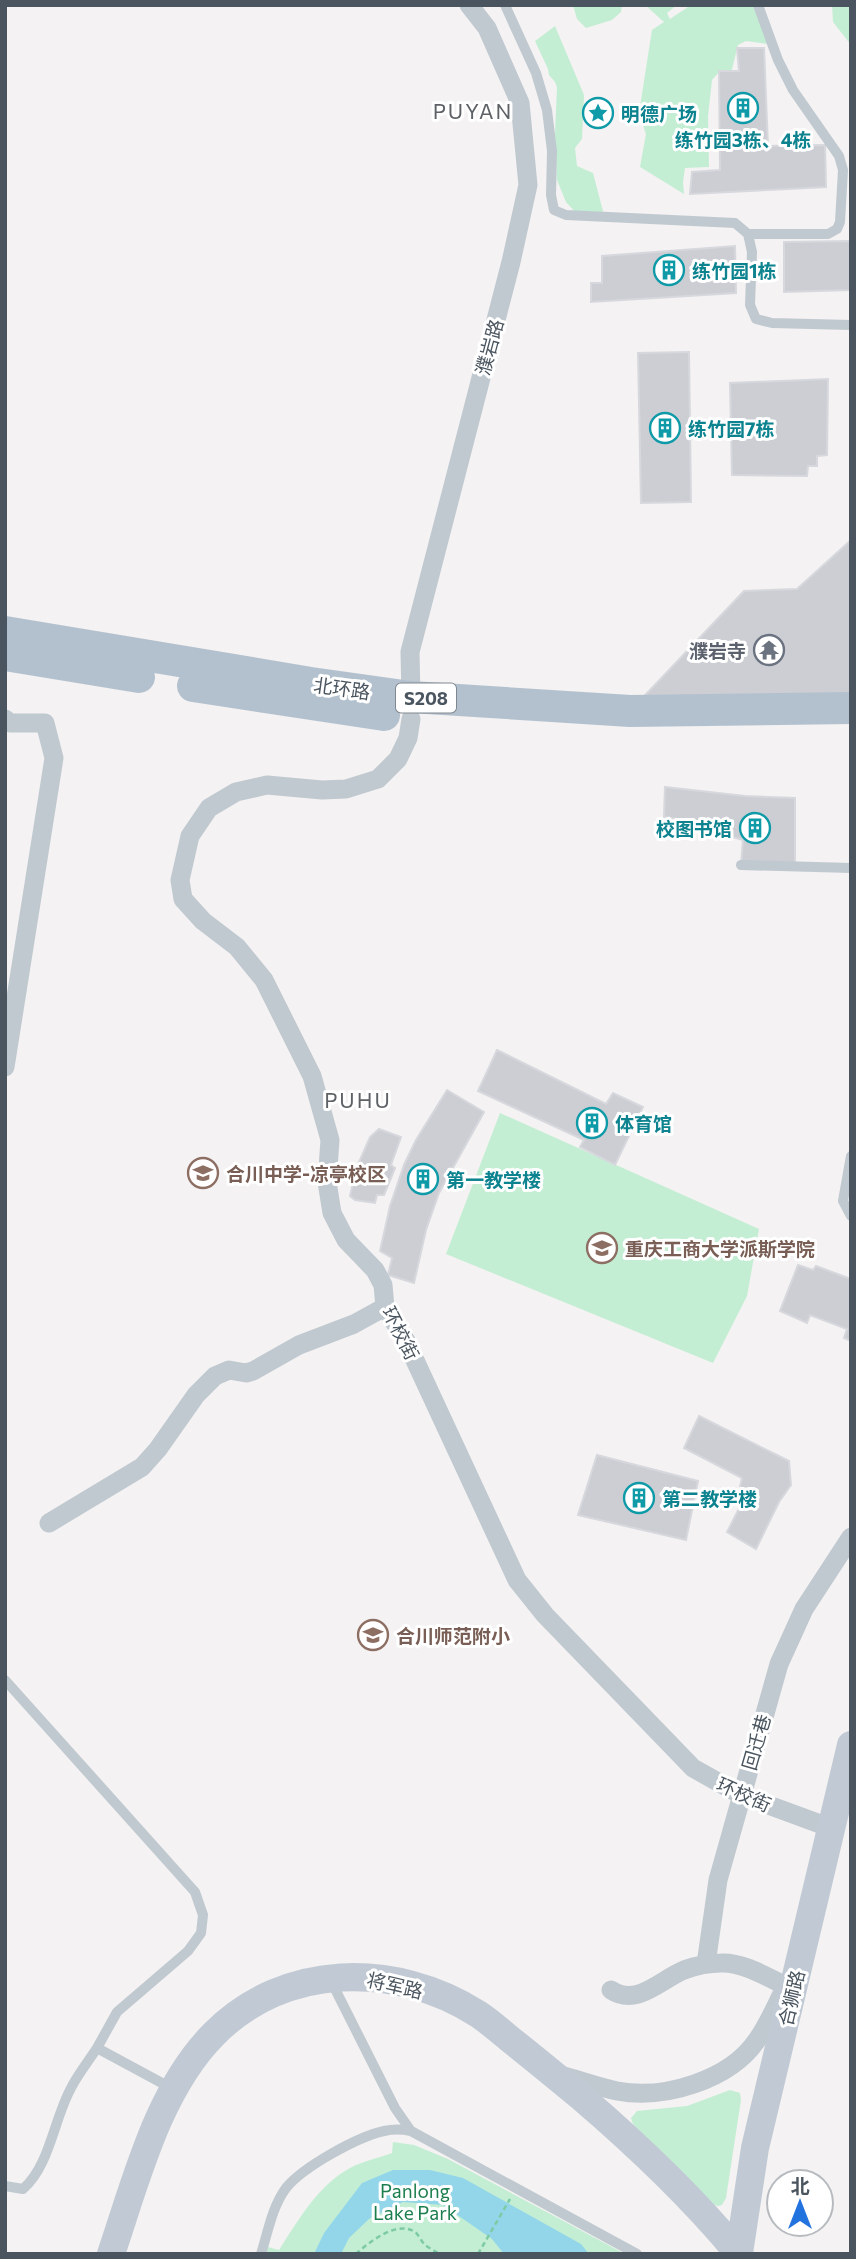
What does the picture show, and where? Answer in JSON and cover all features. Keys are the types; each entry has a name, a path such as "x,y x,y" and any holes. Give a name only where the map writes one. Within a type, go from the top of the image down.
{"main road":[{"name":"北环路","path":"5,632 311,683 411,708 631,733 851,730"},
{"name":"北环路","path":"5,655 310,706 630,711 851,708"},
{"name":"合狮路","path":"738,2253 755,2148 793,1974 851,1745"},
{"name":"将军路","path":"111,2254 152,2136 184,2072 212,2036 242,2009 279,1990 329,1977 360,1976 406,1983 477,2014 553,2073 634,2142 738,2253"}],"street":[{"name":"濮岩路","path":"411,708 410,652 512,262 528,185 520,103 487,28 469,5"},
{"name":"环校街","path":"411,708 408,738 398,759 377,779 346,789 322,790 267,785 236,792 209,808 190,836 180,880 183,899 203,921 237,947 264,981 312,1076 330,1140 327,1182 332,1213 345,1240 375,1269 383,1285 385,1307 406,1341 517,1580 545,1615 694,1768 741,1795 831,1828"},
{"path":"5,719 9,723 45,723 54,758 5,1067"},
{"path":"49,1523 142,1467 196,1395 223,1371 253,1371 299,1345 354,1324 385,1307"},
{"name":"回迁巷","path":"706,1964 718,1880 779,1664 804,1609 851,1537"},
{"path":"553,2073 620,2092 660,2092 693,2085 717,2075 743,2056 757,2041 793,1974 725,1962 684,1970 652,1990 634,1996 620,1996 611,1990"}],"lane":[{"path":"505,5 536,73 547,110 552,151 551,195 554,210 566,215 735,223 748,234 752,252 750,305 756,318 772,323 851,325"},
{"path":"748,234 828,234 837,229 840,222 843,170 839,156 793,90 778,60 758,5"},
{"path":"741,865 851,868"},
{"path":"851,1156 843,1201 851,1216"},
{"path":"5,2186 23,2189 33,2180 41,2168 51,2134 70,2089 117,2012 188,1951 201,1933 202,1916 195,1892 7,1685"},
{"path":"329,1977 395,2108 411,2131"},
{"path":"97,2048 175,2090"},
{"path":"261,2254 276,2205 287,2187 321,2160 386,2130 411,2131 637,2254"}],"path":[{"path":"478,2254 516,2188"},
{"path":"356,2254 368,2243 391,2231 405,2228 416,2232 426,2245 439,2254"}],"green space":[{"path":"573,5 622,5 621,12 612,20 586,28 577,19"},
{"path":"645,5 677,5 667,13 670,19 691,5 758,5 768,44 746,41 738,45 731,73 720,71 712,80 708,116 709,167 685,168 684,194 640,167 646,134 639,113 652,30 664,22"},
{"path":"832,5 851,5 851,45 833,22"},
{"path":"555,26 584,95 582,139 575,148 577,166 593,173 604,215 576,213 566,202 557,180 557,87 535,41"},
{"path":"500,1113 759,1229 747,1296 713,1363 446,1254"},
{"path":"730,2090 740,2093 741,2100 726,2198 722,2205 718,2206 712,2204 633,2124 631,2118 637,2111 687,2106"},
{"name":"Panlong Lake Park","path":"393,2142 414,2145 448,2159 625,2254 266,2254 268,2247 279,2250 301,2216 328,2184 355,2166 392,2153"}],"water":[{"path":"393,2170 430,2170 463,2178 581,2244 589,2254 504,2254 492,2239 443,2205 403,2202 369,2219 349,2238 341,2254 314,2254 324,2233 362,2183"}],"building":[{"name":"练竹园3栋、4栋","path":"737,48 764,48 768,146 825,145 826,187 690,194 692,172 720,170 719,71 739,71"},
{"path":"851,241 851,290 784,292 784,242"},
{"name":"练竹园1栋","path":"735,246 736,293 591,302 591,283 602,283 602,256"},
{"name":"练竹园7栋","path":"689,352 691,502 641,503 638,353"},
{"path":"828,379 827,455 817,456 817,466 808,466 807,476 732,475 730,383"},
{"name":"濮岩寺","path":"851,540 851,709 630,711 744,591 797,589"},
{"name":"校图书馆","path":"665,787 745,796 795,798 795,866 741,865 743,840 715,832 715,824 664,817"},
{"name":"体育馆","path":"497,1050 606,1104 613,1093 643,1107 615,1165 580,1147 584,1140 478,1091"},
{"name":"第一教学楼","path":"447,1090 484,1112 439,1193 426,1230 414,1283 388,1275 392,1258 380,1251 390,1206 404,1165"},
{"path":"379,1129 401,1137 391,1165 395,1168 384,1195 377,1195 375,1203 355,1200 350,1196 356,1169 370,1137"},
{"path":"798,1265 813,1270 816,1266 851,1279 851,1341 844,1338 847,1329 810,1315 807,1323 780,1311"},
{"path":"699,1416 789,1461 791,1485 779,1502 756,1549 727,1532 748,1491 740,1487 742,1478 684,1448"},
{"name":"第二教学楼","path":"597,1455 698,1481 686,1540 578,1515"}],"place":[{"name":"练竹园3栋、4栋","path":"743,108"},
{"name":"明德广场","path":"598,113"},
{"name":"练竹园1栋","path":"669,270"},
{"name":"练竹园7栋","path":"665,428"},
{"name":"濮岩寺","path":"769,650"},
{"name":"校图书馆","path":"755,828"},
{"name":"体育馆","path":"592,1123"},
{"name":"合川中学-凉亭校区","path":"203,1173"},
{"name":"第一教学楼","path":"423,1179"},
{"name":"重庆工商大学派斯学院","path":"602,1248"},
{"name":"第二教学楼","path":"639,1498"},
{"name":"合川师范附小","path":"373,1635"}],"district":[{"name":"PUYAN","path":"473,110"},
{"name":"PUHU","path":"358,1099"}]}
